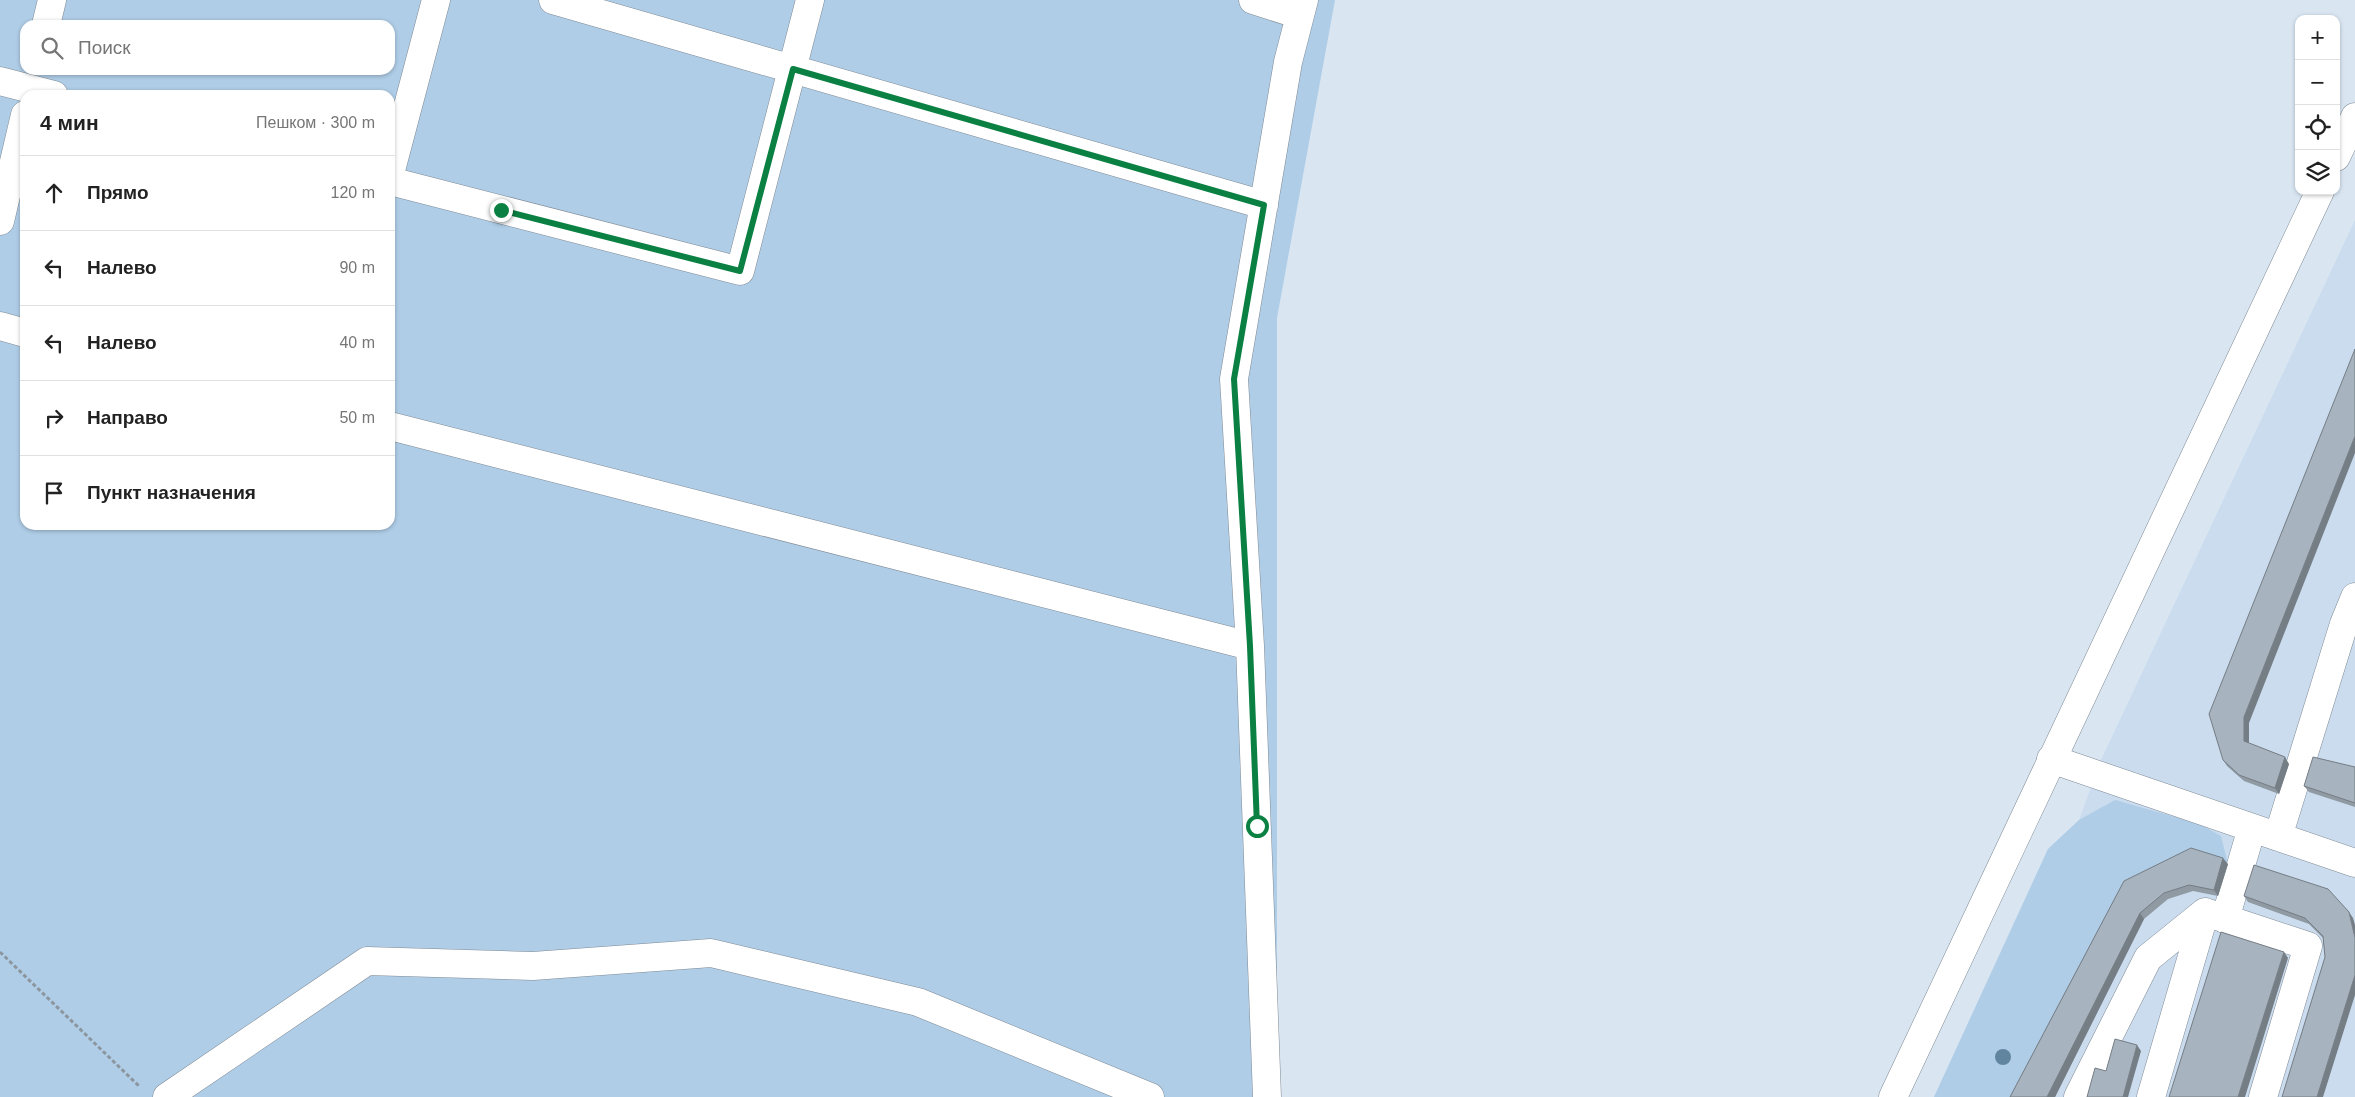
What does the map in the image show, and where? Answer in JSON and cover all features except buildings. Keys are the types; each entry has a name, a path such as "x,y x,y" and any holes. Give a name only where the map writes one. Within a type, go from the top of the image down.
{"main road":[{"path":"47,20 52,0"},
{"path":"395,155 436,0"},
{"path":"553,0 1264,205"},
{"path":"395,182 740,271 810,0"},
{"path":"1253,0 1302,7 1288,62 1234,379 1250,646 1267,1097"},
{"path":"0,81 26,90"},
{"path":"2339,150 2355,117"},
{"path":"0,221 20,148"},
{"path":"1893,1097 2318,195"},
{"path":"0,326 20,331"},
{"path":"395,427 1250,646"},
{"path":"2278,837 2344,624 2355,598"},
{"path":"2051,759 2355,863"},
{"path":"2151,1097 2215,915 2252,828"},
{"path":"2078,1097 2148,958 2215,915"},
{"path":"2215,915 2308,946 2262,1097"},
{"path":"155,1094 367,961 532,966 711,954 918,1002 1150,1097"}],"path":[{"path":"0,952 155,1094"}],"shaded area":[{"path":"0,0 1335,0 1277,318 1277,1097 0,1097"},
{"path":"2355,220 2355,1097 1934,1097 2048,849 2079,820 2101,760"},
{"path":"2115,800 2200,824 2221,836 2228,864 2128,887 2017,1097 1934,1097 2048,849 2079,820"}],"route":[{"path":"501,210 740,271 793,69 1264,205 1234,379 1250,646 1257,826"}]}
